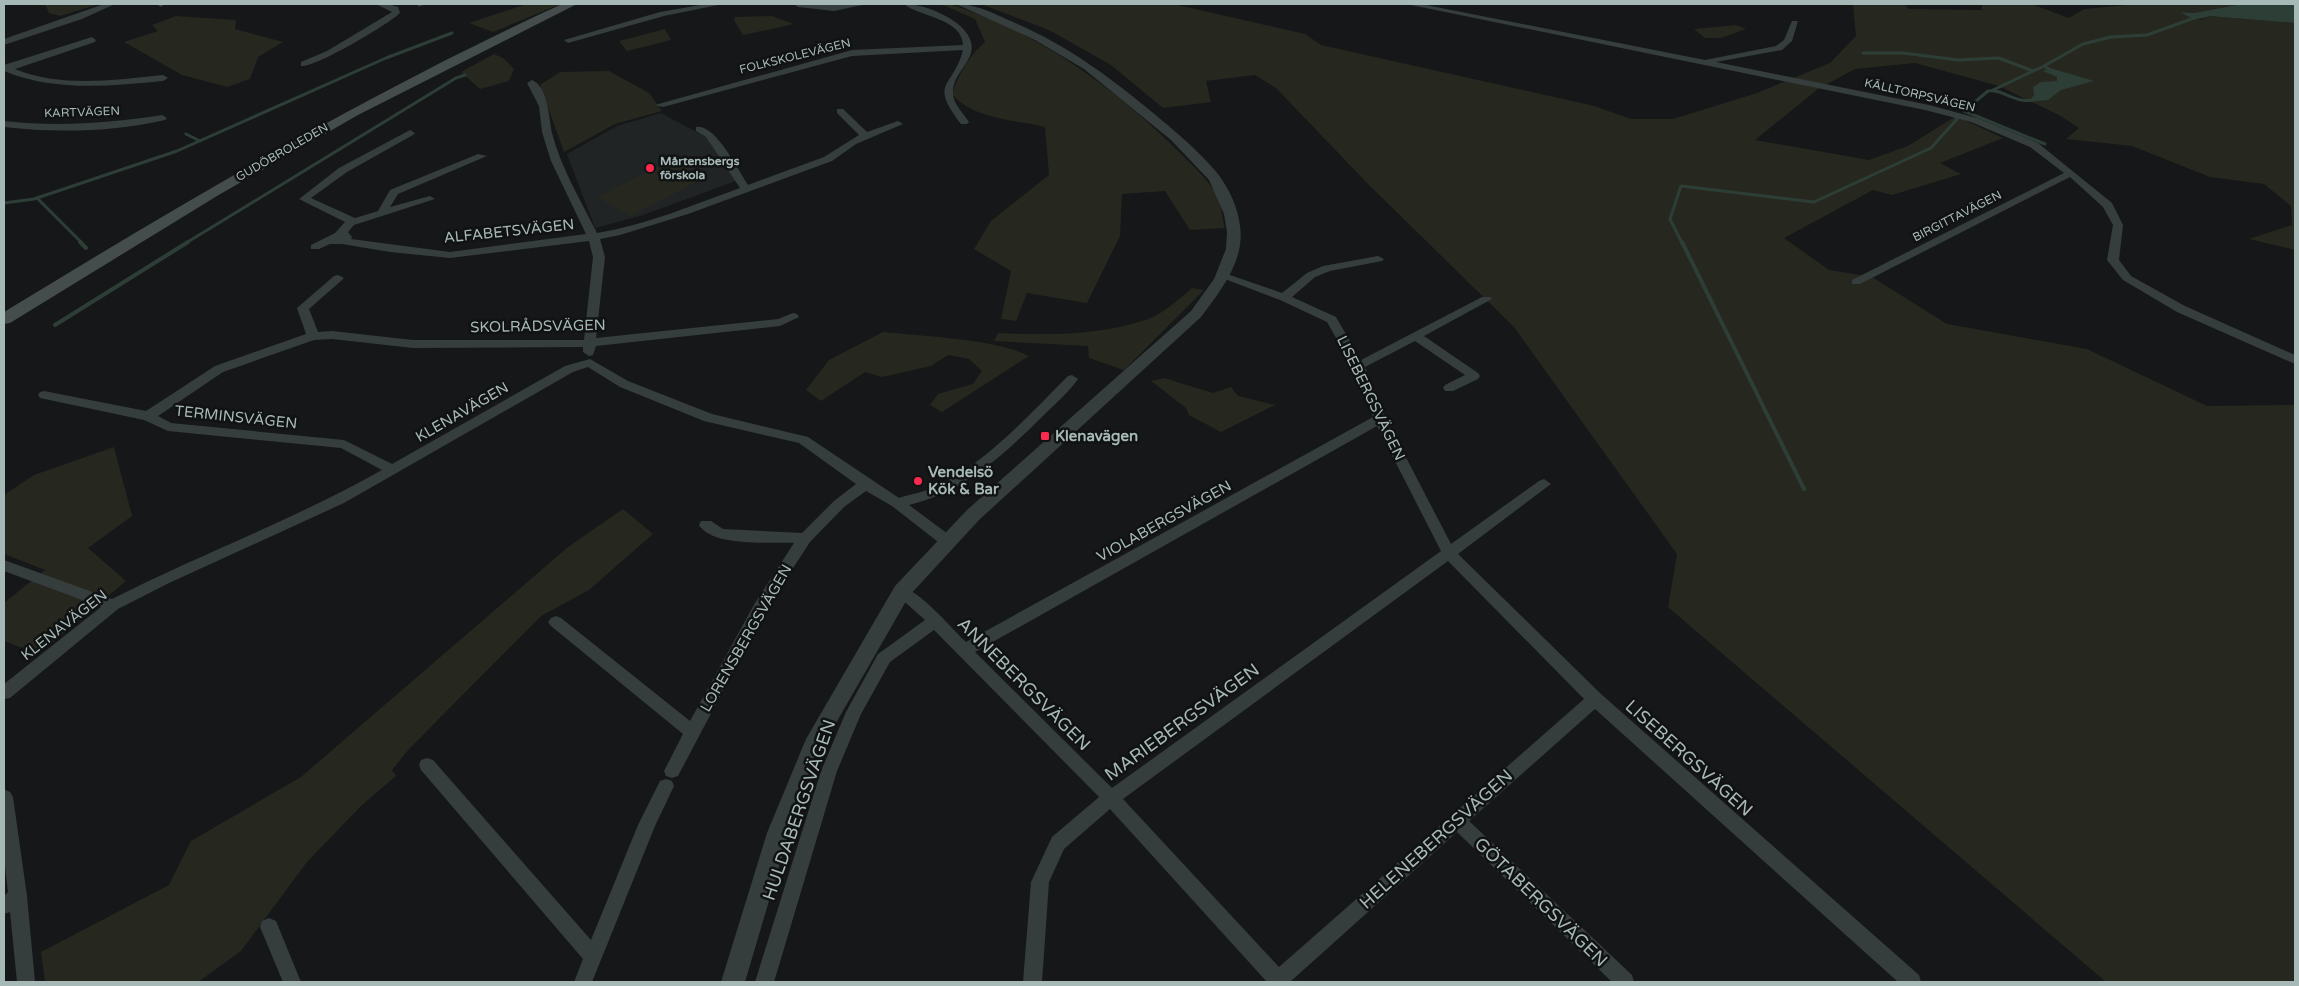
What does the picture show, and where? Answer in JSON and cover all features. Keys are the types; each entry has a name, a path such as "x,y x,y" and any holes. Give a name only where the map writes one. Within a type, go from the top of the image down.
{"main road":[{"name":"GUDÖBROLEDEN","path":"4,319 230,181 325,127 450,61 570,4"}],"street":[{"path":"4,42 79,17 110,4"},
{"path":"304,64 330,53 396,13 395,9 390,6 380,4"},
{"path":"568,40 664,14 719,4"},
{"path":"798,4 850,10 863,4"},
{"path":"908,4 963,30 968,47 964,60 949,84 947,93 964,122"},
{"path":"733,982 778,833 816,739 902,591 947,541 1196,314 1223,276 1232,255 1234,237 1232,219 1222,190 1202,166 1161,125 1083,63 998,18 961,4"},
{"name":"KÄLLTORPSVÄGEN","path":"1410,4 1472,12 1926,107 1974,120 2034,145 2071,173 2108,205 2118,225 2113,260 2127,278 2181,309 2295,360"},
{"name":"KÄLLTORPSVÄGEN","path":"1706,62 1779,48 1788,41 1795,23"},
{"name":"KARTVÄGEN","path":"7,72 92,40"},
{"name":"FOLKSKOLEVÄGEN","path":"660,105 852,53 968,47"},
{"name":"KARTVÄGEN","path":"7,72 46,81 71,83 163,78"},
{"path":"532,83 544,106 547,132 556,161 598,247 599,257 589,344 590,363 624,384 709,418 803,440 897,503 947,541"},
{"path":"840,111 867,137"},
{"name":"KARTVÄGEN","path":"4,124 24,127 79,126 127,123 162,118"},
{"name":"ALFABETSVÄGEN","path":"337,238 390,249 450,254 616,233 684,212 828,158 875,131 898,124"},
{"path":"699,129 710,135 746,189"},
{"path":"355,222 304,200 343,170 410,133"},
{"path":"382,214 394,192 482,156"},
{"name":"BIRGITTAVÄGEN","path":"1856,282 2071,173"},
{"path":"315,247 337,238 355,222 430,199"},
{"path":"1284,298 1311,275 1327,268 1378,259"},
{"name":"LISEBERGSVÄGEN","path":"1223,276 1284,298 1332,320 1358,366 1380,419 1449,553 1595,699 1912,982"},
{"path":"313,336 303,308 338,278"},
{"path":"1358,366 1417,337 1486,299"},
{"name":"SKOLRÅDSVÄGEN","path":"148,416 219,369 313,336 332,335 423,344 518,346 589,344 780,322 793,317"},
{"path":"1417,337 1474,376 1450,388"},
{"name":"KLENAVÄGEN","path":"4,693 113,605 164,579 338,500 570,369 590,363"},
{"path":"897,503 940,490 966,474 1019,432 1072,379"},
{"name":"TERMINSVÄGEN","path":"44,395 148,416 168,427 344,444 393,470"},
{"name":"VIOLABERGSVÄGEN","path":"963,651 1380,419"},
{"name":"LORENSBERGSVÄGEN","path":"582,982 669,779 692,732 760,607 805,538 839,504 866,484"},
{"path":"1449,553 1544,484"},
{"path":"706,524 720,534 805,538"},
{"name":"MARIEBERGSVÄGEN","path":"1032,982 1040,882 1058,843 1111,798 1449,553"},
{"path":"4,565 113,605"},
{"name":"ANNEBERGSVÄGEN","path":"902,591 1111,798 1279,981"},
{"path":"556,622 692,732"},
{"name":"HULDABERGSVÄGEN","path":"764,982 829,771 854,712 884,658 910,637 934,622"},
{"name":"HELENEBERGSVÄGEN","path":"1279,981 1595,699"},
{"path":"427,765 592,955"},
{"path":"4,797 11,901 26,982"},
{"name":"GÖTABERGSVÄGEN","path":"1457,821 1625,982"},
{"path":"269,928 292,982"}],"shaded area":[{"path":"45,4 99,4 60,16 49,13"},
{"path":"527,4 561,4 493,32 469,23"},
{"path":"941,4 968,10 1004,25 1057,54 1107,88 1152,127 1206,180 1217,196 1225,228 1190,230 1165,191 1122,194 1120,236 1087,303 1027,293 1016,321 1001,319 1011,271 974,249 991,221 1049,175 1045,127 983,114 971,109 952,94 965,65 985,42 975,19"},
{"path":"981,4 1173,4 1305,34 1321,45 1594,106 1631,119 1673,119 1757,93 1830,63 1856,36 1853,4 1903,4 1909,9 1982,10 1982,4 2031,4 2069,18 2084,9 2127,4 2241,4 2194,13 2182,12 2201,20 2209,16 2295,23 2295,250 2249,239 2292,225 2291,206 2264,184 2210,177 2132,146 2066,139 2079,128 2059,115 1999,86 1915,63 1855,69 1818,89 1755,140 1869,160 1908,146 1956,116 2003,138 1940,163 1961,174 1892,195 1873,190 1784,238 1829,270 1872,277 1947,324 2087,349 2207,406 2295,405 2295,982 2106,982 1668,607 1677,554 1514,327 1367,183 1276,88 1255,75 1206,81 1211,102 1163,108 1111,65 1051,31"},
{"path":"2241,4 2295,4 2295,23 2209,16 2195,18 2181,12 2194,13"},
{"path":"176,16 236,20 235,29 283,42 258,57 250,79 227,87 182,75 124,42 158,31 152,25"},
{"path":"772,16 794,24 743,35 734,20 735,17"},
{"path":"1736,25 1746,29 1721,38 1705,38 1694,29"},
{"path":"665,29 671,40 627,51 619,41"},
{"path":"494,54 503,58 514,69 509,81 480,89 461,72"},
{"path":"2050,68 2094,81 2061,90 2048,100 2034,101 2031,98 2034,96 2033,87 2041,82 2057,81 2057,77 2043,71"},
{"path":"609,71 649,93 662,111 615,124 564,152 540,85 560,72"},
{"name":"Mårtensbergs förskola","path":"661,113 706,137 736,181 643,215 595,228 567,154 617,126"},
{"path":"672,160 706,177 631,216 597,197"},
{"path":"1192,288 1204,290 1124,370 1089,358 1088,346 994,341 998,333 1073,333 1130,325 1160,313"},
{"path":"883,332 978,342 1015,350 1029,356 942,412 930,405 938,394 973,384 982,371 969,359 948,355 931,366 882,377 865,372 821,401 806,390 829,360"},
{"path":"1164,378 1213,393 1231,387 1238,396 1275,405 1221,432 1189,415 1186,408 1151,381"},
{"path":"114,447 132,516 88,548 126,581 38,654 4,641 4,603 45,570 4,554 4,495 34,475"},
{"path":"623,509 653,534 589,590 541,616 409,749 392,770 396,776 362,805 307,862 241,951 198,982 45,982 41,952 169,885 191,841 301,777 568,547"}],"waterway":[{"path":"2044,66 2083,44 2111,37 2147,35 2197,17"},
{"path":"200,141 386,58 452,33"},
{"path":"1863,53 1903,53 1958,60 1999,58 2033,71"},
{"path":"1993,90 2044,66"},
{"path":"2044,66 2052,71"},
{"path":"186,243 456,78 465,75"},
{"path":"2037,99 2023,100 1999,92 1988,91 1964,111 2045,144"},
{"path":"1682,243 1670,219 1681,186 1814,202 1931,148 1957,119"},
{"path":"186,134 200,141"},
{"path":"4,203 34,199 177,151 200,141"},
{"path":"37,198 82,243"},
{"path":"80,242 86,248"},
{"path":"55,325 188,242"},
{"path":"1682,242 1804,489"}],"place":[{"name":"Mårtensbergs förskola","path":"650,168"},
{"name":"Klenavägen","path":"1045,436"},
{"name":"Vendelsö Kök & Bar","path":"918,481"}]}
